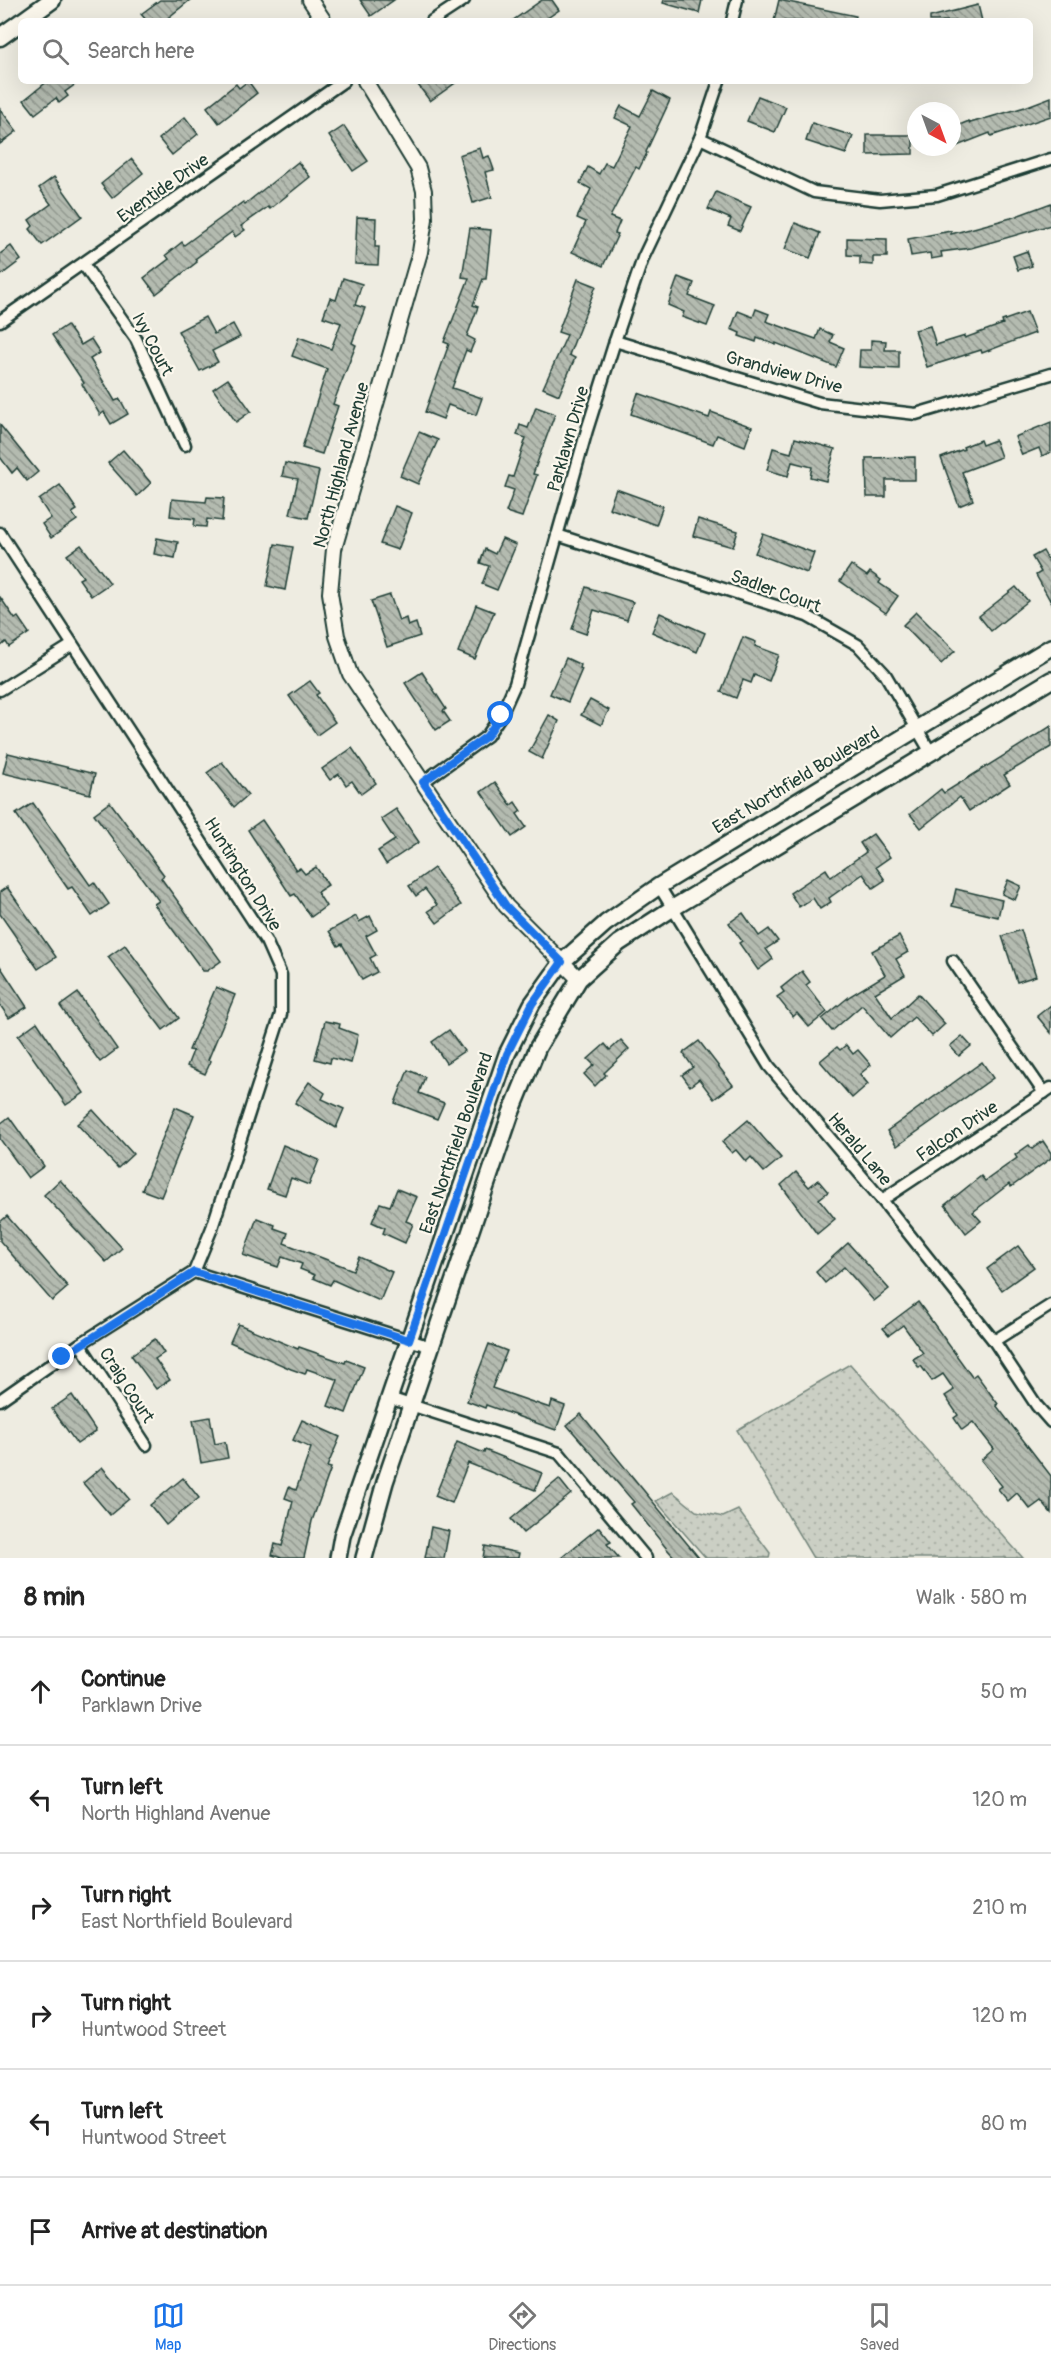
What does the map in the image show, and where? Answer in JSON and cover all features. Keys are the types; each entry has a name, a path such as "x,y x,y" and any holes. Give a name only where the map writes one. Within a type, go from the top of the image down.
{"main road":[{"path":"27,18 52,0"},
{"path":"0,37 18,25"},
{"name":"East Northfield Boulevard","path":"338,1558 342,1536 507,1054 532,1004 562,962 606,923 659,886 1051,647"},
{"path":"364,1558 385,1482 511,1113 538,1047 579,979 619,943 673,908 1051,680"}],"street":[{"path":"310,0 322,18"},
{"path":"437,18 464,0"},
{"path":"733,18 736,0"},
{"name":"Eventide Drive","path":"0,321 340,84"},
{"name":"North Highland Avenue","path":"367,84 418,168 424,191 425,219 420,252 334,549 330,593 337,636 350,674 506,906 579,979"},
{"name":"Parklawn Drive","path":"423,782 487,736 501,715 515,684 615,341 643,258 700,138 718,84"},
{"path":"700,138 814,192 880,200 937,195 1051,159"},
{"name":"Ivy Court","path":"83,264 136,339 185,445"},
{"name":"Grandview Drive","path":"615,341 820,403 916,414 1051,374"},
{"name":"Huntington Drive","path":"0,533 266,940 281,975 280,1014 212,1228 194,1272"},
{"name":"Sadler Court","path":"557,535 807,616 858,645 885,674 930,751"},
{"path":"0,690 72,645"},
{"name":"Herald Lane","path":"659,886 769,1066 882,1200 994,1341 1037,1406 1051,1422"},
{"path":"953,961 1047,1091"},
{"name":"Falcon Drive","path":"882,1200 1047,1091"},
{"path":"0,1400 80,1344 194,1272 431,1347"},
{"path":"994,1341 1051,1305"},
{"name":"Craig Court","path":"80,1344 146,1445"},
{"path":"389,1398 559,1453 646,1558"}],"shaded area":[{"path":"850,1364 1023,1558 813,1558 737,1430"},
{"path":"673,1492 696,1511 723,1517 738,1510 770,1553 769,1558 706,1558 656,1501"}],"building":[{"path":"160,0 190,0 168,18 144,18 141,14"},
{"path":"360,0 394,0 371,16"},
{"path":"542,0 552,0 559,10 547,18 516,18"},
{"path":"664,0 702,0 699,13 663,3"},
{"path":"779,0 856,16 856,18 775,18"},
{"path":"978,5 981,18 930,18"},
{"path":"44,84 76,84 65,92 68,96 59,103 56,98 35,114 24,100"},
{"path":"236,84 239,88 244,84 250,84 257,93 219,123 207,107"},
{"path":"420,84 454,84 430,101 418,85"},
{"path":"653,91 670,100 639,169 636,167 610,217 620,221 615,233 618,234 603,266 572,252 586,222 577,218 591,189 580,183 588,167 599,174 605,163 612,166 632,126 615,118 621,106 640,116"},
{"path":"758,96 786,107 775,132 747,121"},
{"path":"1051,97 1051,116 991,136 990,133 961,144 961,124 1025,107"},
{"path":"0,109 17,131 0,144"},
{"path":"185,117 198,134 172,155 159,139"},
{"path":"812,123 853,136 846,154 806,141"},
{"path":"344,126 368,161 353,171 329,136"},
{"path":"867,135 907,135 907,154 867,155"},
{"path":"480,148 483,158 489,156 494,170 485,172 492,197 473,203 459,155"},
{"path":"132,159 143,173 112,198 101,184"},
{"path":"298,162 310,177 270,209 268,207 241,226 245,230 235,237 232,232 195,259 197,262 156,294 144,278 169,259 166,255 182,242 184,245 243,202 245,204"},
{"path":"54,177 82,216 42,245 30,229 33,226 29,220 51,204 39,188"},
{"path":"716,192 751,207 740,231 728,226 731,219 708,209"},
{"path":"1051,203 1051,225 971,248 941,252 942,257 931,259 930,253 911,256 908,239 951,231 951,234 1011,218"},
{"path":"357,217 376,218 375,247 379,247 378,265 355,264"},
{"path":"795,223 820,233 810,258 785,249"},
{"path":"470,228 491,230 486,279 483,279 473,305 478,307 467,336 475,340 470,352 466,350 452,388 482,398 476,415 448,405 443,419 425,412 449,344 444,342 469,278 462,277"},
{"path":"847,238 887,239 887,257 873,257 873,265 860,264 860,256 847,255"},
{"path":"11,246 21,260 0,276 0,254"},
{"path":"1027,251 1032,266 1018,270 1013,256"},
{"path":"678,277 694,283 689,296 715,306 707,326 682,317 684,312 668,305"},
{"path":"343,278 362,284 355,305 365,308 352,343 356,345 333,404 338,406 322,454 302,448 327,369 292,356 299,337 331,349 341,323 323,317 330,298 336,300"},
{"path":"578,279 596,286 569,355 575,358 559,395 543,388 567,335 558,332"},
{"path":"756,309 769,314 766,321 816,339 820,329 833,335 830,342 844,348 836,367 776,343 776,345 757,338 756,342 739,336 740,333 731,329 738,311 753,317"},
{"path":"1027,312 1035,333 982,353 981,350 927,367 915,330 930,326 936,345 965,336 965,338"},
{"path":"205,317 214,334 233,324 240,337 212,351 218,362 200,371 178,331"},
{"path":"67,325 81,345 91,339 100,353 90,359 115,401 120,399 128,414 111,424 104,412 100,415 82,384 84,383 52,335"},
{"path":"871,340 886,341 885,350 899,350 899,369 859,367 860,350 871,350"},
{"path":"228,379 251,411 236,422 213,389"},
{"path":"638,393 709,418 711,412 752,427 745,446 717,435 713,444 631,414"},
{"path":"536,407 555,414 533,474 537,475 522,517 506,512 514,490 505,487 509,476 513,477 526,438 517,435 520,425 528,428"},
{"path":"1051,422 1051,452 1042,456 1039,448 1022,455 1015,437"},
{"path":"0,425 38,472 27,481 17,468 12,473 0,457"},
{"path":"419,432 438,440 418,484 400,476"},
{"path":"795,438 835,449 826,481 810,477 812,467 792,462 788,476 767,470 773,448 791,453"},
{"path":"980,440 982,445 995,440 1001,457 962,472 973,500 959,506 941,458"},
{"path":"123,450 151,483 137,496 108,463"},
{"path":"915,457 915,480 886,480 886,497 867,497 866,458"},
{"path":"285,463 319,471 308,518 290,514 298,479 282,476"},
{"path":"60,485 77,510 72,513 77,520 51,538 42,524 51,518 39,500"},
{"path":"616,489 663,506 656,525 609,508"},
{"path":"207,497 224,498 222,521 207,519 206,527 194,526 195,519 170,516 172,499 206,502"},
{"path":"395,506 412,513 398,550 380,544"},
{"path":"698,519 738,531 733,547 693,536"},
{"path":"763,534 814,553 807,573 755,553"},
{"path":"157,538 178,542 175,558 154,554"},
{"path":"502,539 516,545 497,590 482,584 489,566 480,563 485,549 495,554"},
{"path":"275,544 293,547 285,590 267,586"},
{"path":"81,545 110,583 91,596 79,579 83,577 67,555"},
{"path":"1043,551 1051,565 1051,602 1036,575 1041,572 1032,557"},
{"path":"851,565 867,576 870,572 881,580 879,583 898,596 886,613 840,581"},
{"path":"586,587 633,602 627,620 594,610 586,634 572,629"},
{"path":"1016,587 1028,601 991,631 979,616"},
{"path":"390,595 399,621 406,618 408,626 416,623 420,636 387,647 371,601"},
{"path":"0,597 15,619 18,617 29,633 9,647 6,642 0,647"},
{"path":"476,605 494,612 475,659 458,652"},
{"path":"916,612 955,651 941,664 903,625"},
{"path":"660,613 705,633 697,652 652,632"},
{"path":"743,637 756,642 755,646 779,655 769,681 754,675 751,683 743,680 736,698 721,692"},
{"path":"566,658 581,665 582,669 568,702 550,694"},
{"path":"422,672 446,709 443,711 450,721 436,730 405,683"},
{"path":"310,681 319,693 316,695 335,722 317,735 289,696"},
{"path":"590,700 609,710 601,725 581,715"},
{"path":"549,715 559,721 542,759 529,752"},
{"path":"1051,726 1051,747 1004,775 1010,784 969,811 960,797 921,828 910,814 941,789 944,793"},
{"path":"352,748 376,783 361,794 352,781 346,785 339,774 330,780 322,769"},
{"path":"8,753 95,774 90,794 3,773"},
{"path":"222,762 248,795 234,807 207,773"},
{"path":"495,782 511,805 515,802 521,811 517,814 526,827 512,837 481,792"},
{"path":"110,802 164,875 161,878 221,961 207,971 203,971 154,904 159,901 94,814"},
{"path":"33,803 90,885 94,882 109,904 92,916 72,887 68,889 16,814"},
{"path":"396,809 419,842 386,864 378,851 395,840 381,819"},
{"path":"262,820 296,870 300,868 305,874 316,867 328,885 317,892 326,906 311,917 295,894 291,896 248,830"},
{"path":"873,834 890,857 876,867 885,880 873,888 863,874 829,898 831,902 820,909 813,898 799,907 790,893 826,869 831,877 866,852 860,843"},
{"path":"434,868 461,905 437,923 428,911 437,905 425,889 416,896 409,886"},
{"path":"1008,880 1021,886 1015,900 1002,894"},
{"path":"7,887 56,957 38,969 0,914 0,892"},
{"path":"956,889 1002,900 998,917 952,906"},
{"path":"743,913 759,936 769,929 778,941 766,949 773,959 758,970 739,943 742,941 729,923"},
{"path":"356,916 359,922 370,916 377,930 366,936 376,955 370,958 377,972 362,980 342,944 338,946 329,931"},
{"path":"1021,930 1036,976 1017,982 1002,936"},
{"path":"899,936 908,952 896,959 905,975 875,993 892,1018 918,994 945,1024 932,1036 914,1017 890,1038 862,1005 832,1031 822,1019 850,996 885,975 872,951"},
{"path":"125,945 179,1018 163,1030 108,957"},
{"path":"0,966 27,1007 9,1018 0,1005"},
{"path":"802,971 810,982 806,985 827,1012 809,1027 797,1013 793,1017 777,997 784,992 781,988"},
{"path":"216,987 235,995 208,1060 211,1061 205,1074 187,1066 193,1051 189,1050"},
{"path":"78,993 117,1049 100,1062 60,1006"},
{"path":"1051,1005 1051,1033 1037,1016"},
{"path":"325,1021 340,1024 339,1028 358,1035 351,1063 331,1058 330,1063 315,1059"},
{"path":"37,1022 84,1093 66,1105 18,1036"},
{"path":"449,1030 464,1051 446,1063 432,1042"},
{"path":"962,1036 971,1046 959,1056 950,1046"},
{"path":"621,1040 629,1049 604,1073 606,1075 595,1086 584,1074 594,1065 588,1059 605,1044 610,1050"},
{"path":"699,1041 733,1085 714,1099 699,1079 690,1086 682,1075 693,1067 683,1053"},
{"path":"846,1045 853,1054 858,1050 871,1065 860,1074 868,1084 852,1098 820,1061 837,1047 840,1050"},
{"path":"982,1062 993,1078 897,1146 887,1131"},
{"path":"408,1070 425,1077 419,1093 444,1103 437,1119 395,1103"},
{"path":"309,1082 325,1093 322,1099 344,1109 336,1128 295,1103"},
{"path":"175,1107 194,1115 161,1197 142,1190"},
{"path":"93,1110 133,1154 118,1168 77,1124"},
{"path":"9,1117 44,1166 28,1178 0,1139 0,1124"},
{"path":"748,1120 781,1158 764,1172 751,1157 746,1162 736,1150 732,1153 722,1142"},
{"path":"1043,1141 1051,1153 1051,1158 1011,1187 1009,1184 973,1212 981,1221 966,1233 945,1205 981,1176 985,1181 1017,1158 1015,1155 1029,1145 1032,1149"},
{"path":"283,1145 319,1160 309,1185 291,1178 285,1195 267,1189"},
{"path":"796,1172 809,1187 818,1180 828,1192 819,1199 835,1219 817,1234 781,1185"},
{"path":"60,1180 122,1248 106,1262 44,1195"},
{"path":"397,1189 417,1197 406,1221 413,1224 405,1243 383,1233 385,1228 372,1222 380,1203 390,1206"},
{"path":"7,1216 68,1287 52,1301 0,1241 0,1222"},
{"path":"257,1218 288,1233 284,1243 353,1270 359,1257 392,1272 380,1301 333,1280 330,1285 313,1278 315,1275 300,1269 302,1264 282,1257 278,1267 243,1255"},
{"path":"848,1243 889,1289 874,1301 844,1267 825,1283 816,1272"},
{"path":"1018,1246 1034,1267 1002,1290 987,1269"},
{"path":"918,1302 972,1377 976,1374 998,1404 996,1405 1051,1476 1051,1513 1041,1501 1030,1509 1017,1493 1008,1501 998,1489 1002,1486 981,1460 994,1449 973,1422 962,1430 954,1418 958,1415 945,1396 954,1390 943,1374 932,1381 921,1366 919,1368 913,1359 923,1353 903,1325 889,1335 883,1328"},
{"path":"238,1324 298,1349 299,1347 364,1367 346,1413 328,1406 338,1380 307,1369 305,1374 230,1342"},
{"path":"155,1339 164,1353 155,1359 170,1380 156,1389 131,1355"},
{"path":"489,1344 507,1351 492,1388 550,1408 552,1401 565,1406 556,1430 486,1405 485,1408 467,1401"},
{"path":"72,1395 96,1431 77,1444 52,1409"},
{"path":"581,1414 699,1558 675,1558 667,1549 631,1504 634,1502 567,1425"},
{"path":"210,1417 215,1444 225,1442 228,1458 201,1463 193,1420"},
{"path":"302,1420 340,1437 327,1467 331,1468 312,1521 304,1558 282,1558 272,1555 275,1544 282,1546 293,1501 285,1498 289,1487 296,1490 311,1448 293,1440"},
{"path":"457,1442 484,1453 485,1450 542,1473 535,1490 468,1463 452,1503 435,1496"},
{"path":"102,1467 129,1499 110,1515 83,1483"},
{"path":"183,1478 199,1498 166,1525 150,1505"},
{"path":"559,1479 571,1494 523,1533 511,1519"},
{"path":"431,1527 449,1531 444,1558 425,1558"},
{"path":"599,1527 611,1542 607,1544 619,1558 561,1558"},
{"path":"485,1546 519,1553 518,1558 483,1558"}],"route":[{"path":"62,1357 194,1272 409,1340 507,1054 532,1004 562,962 506,906 423,782 487,736 501,715"}]}
